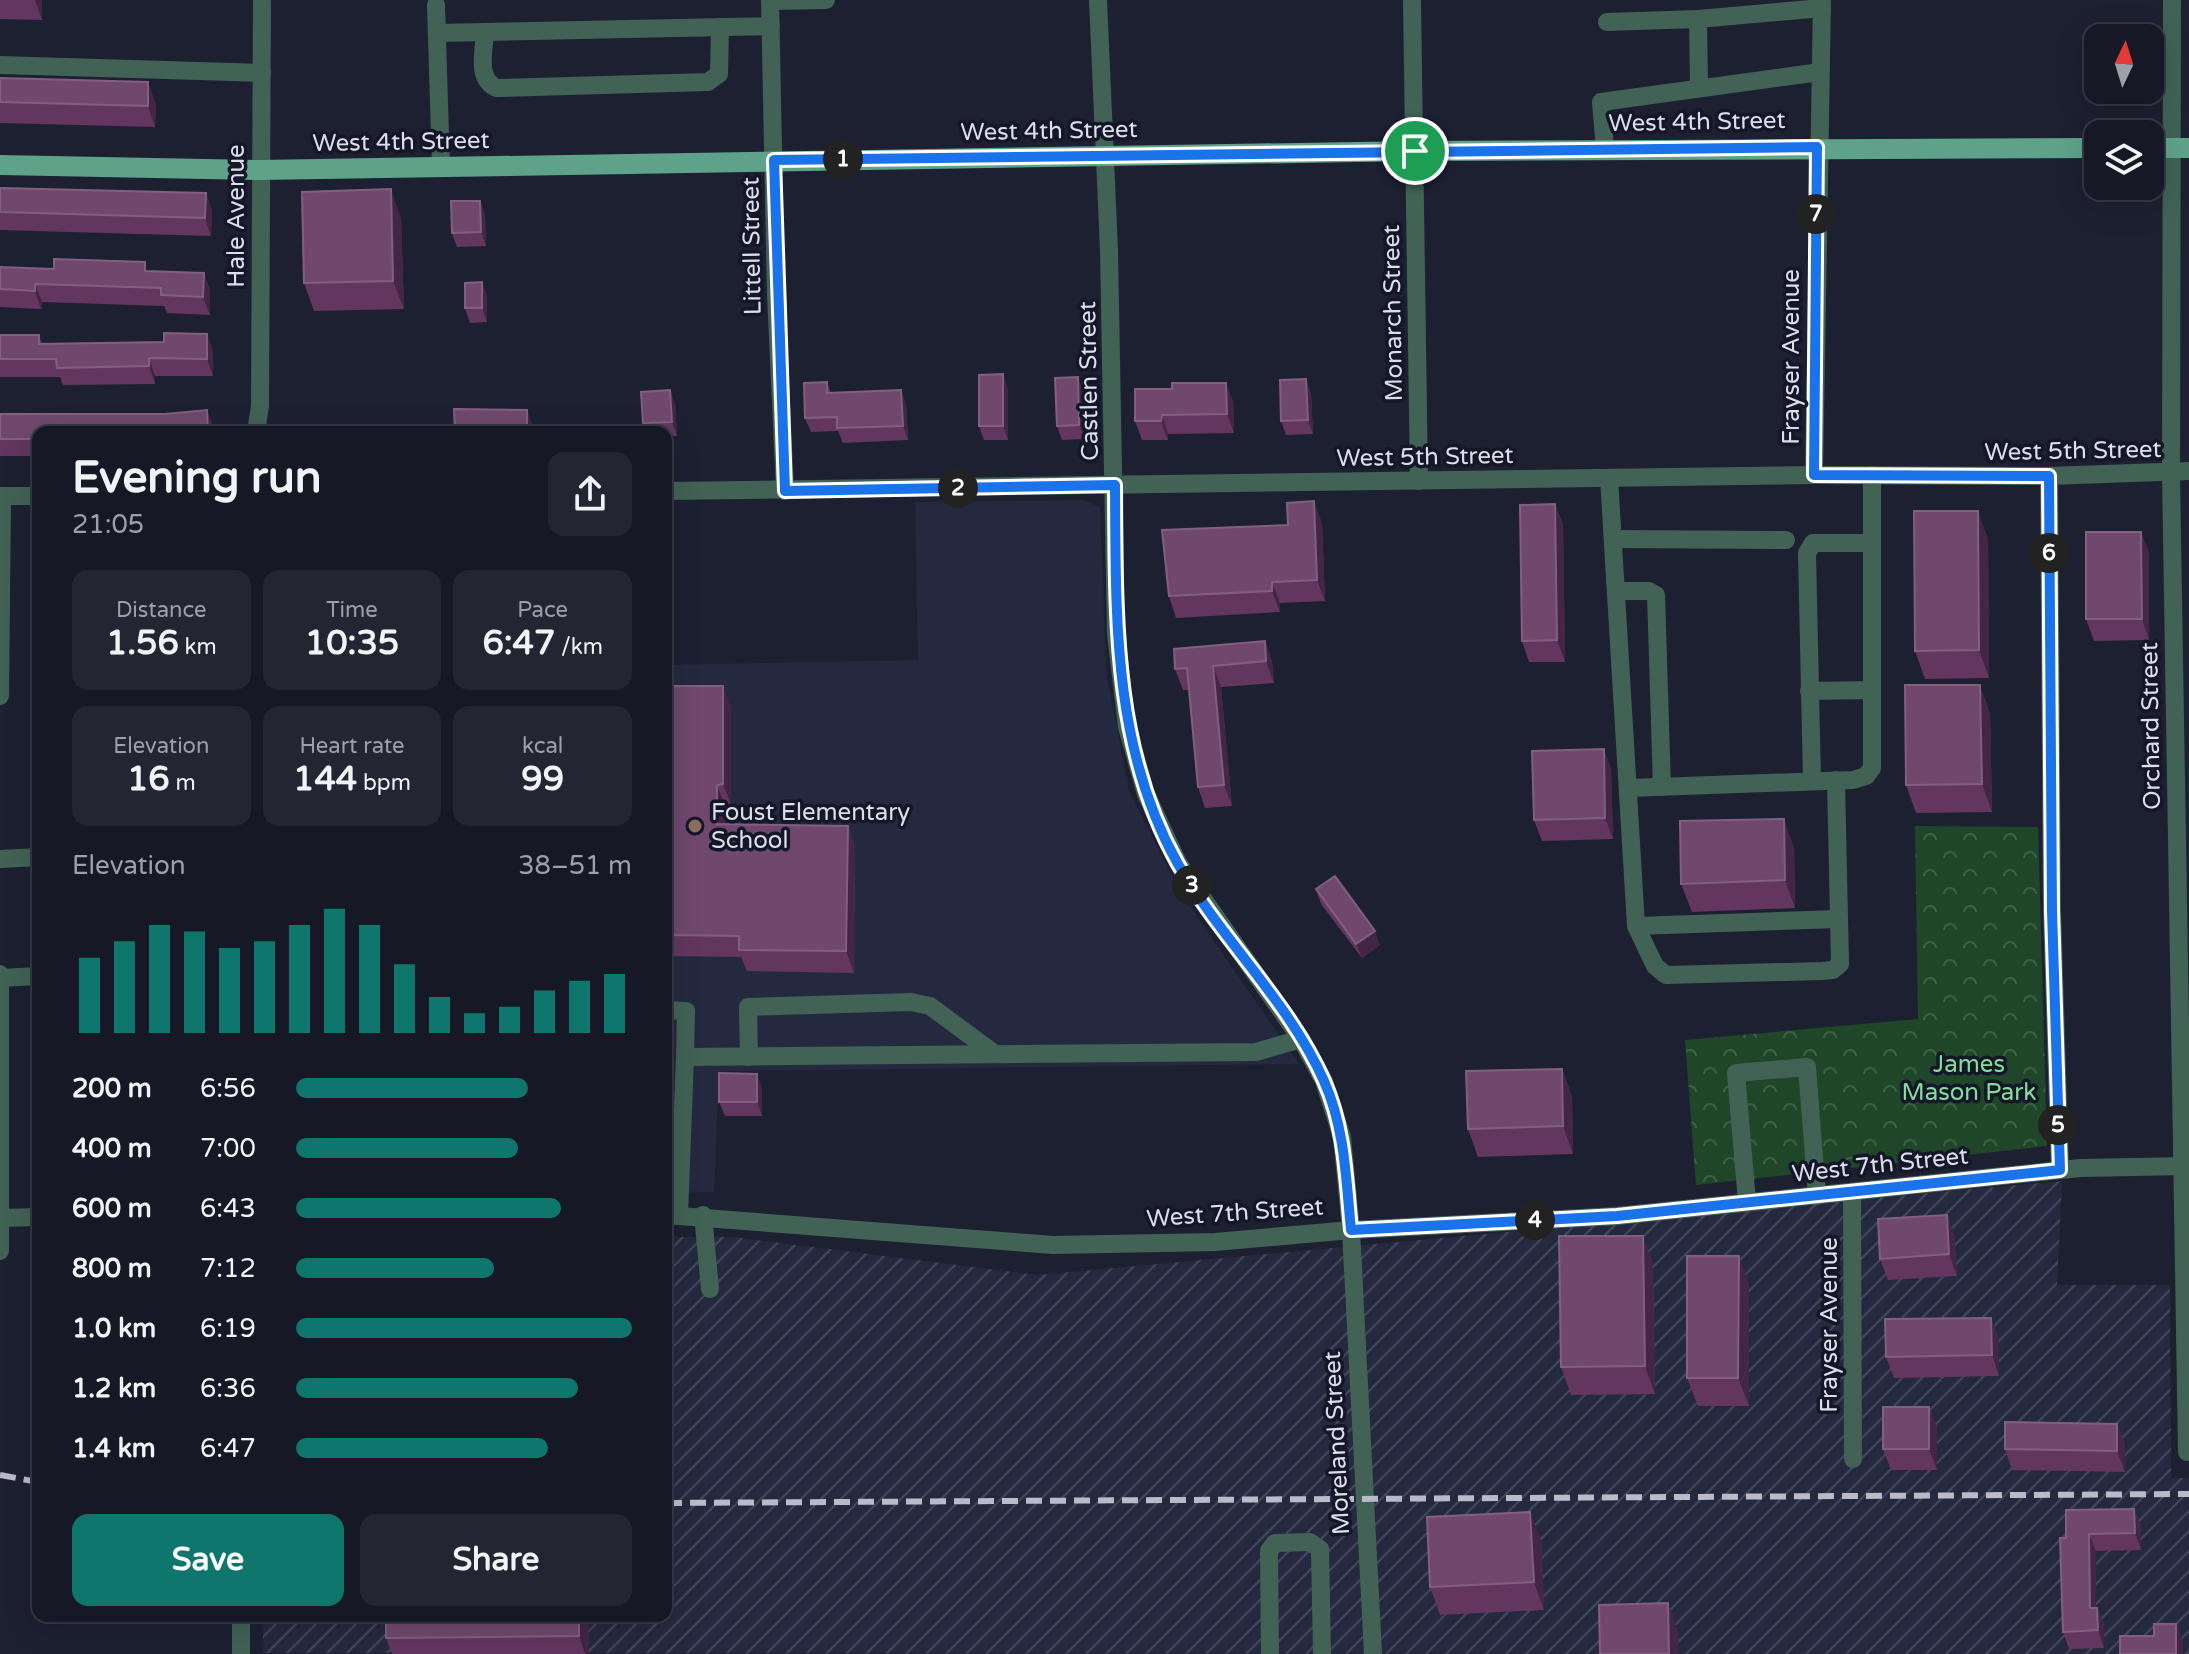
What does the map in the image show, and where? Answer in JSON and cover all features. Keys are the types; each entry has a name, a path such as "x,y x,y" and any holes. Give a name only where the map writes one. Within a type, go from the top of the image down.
{"main road":[{"name":"West 4th Street","path":"0,165 259,170 1415,151 2084,148"}],"street":[{"name":"Hale Avenue","path":"257,426 260,391 262,0"},
{"path":"770,0 826,0"},
{"name":"Littell Street","path":"770,0 785,491"},
{"name":"Castlen Street","path":"1098,0 1115,485 1116,634 1127,727 1146,794 1178,863 1301,1039 1324,1081 1342,1137 1351,1230"},
{"name":"Monarch Street","path":"1412,0 1419,481"},
{"name":"Orchard Street","path":"2172,0 2181,148 2187,1452"},
{"path":"1607,22 1698,19 1822,4"},
{"name":"Frayser Avenue","path":"1814,475 1817,147 1822,4"},
{"path":"436,5 441,167"},
{"path":"1698,19 1699,88"},
{"path":"437,33 771,26"},
{"path":"485,32 484,77 489,85 497,88 708,82 719,74 720,27"},
{"path":"0,65 262,73"},
{"path":"1605,149 1601,102 1820,72"},
{"name":"West 5th Street","path":"672,491 1814,475 2183,474"},
{"path":"1628,788 1836,780 1866,776 1872,768 1872,475"},
{"path":"2049,476 2052,910 2060,1170"},
{"path":"1609,478 1636,926 1655,966 1666,975 1822,971 1833,970 1840,964 1836,780"},
{"path":"0,696 1,496 32,496"},
{"path":"1613,539 1786,540"},
{"path":"1812,781 1809,548 1813,543 1872,543"},
{"path":"1616,591 1649,591 1656,595 1662,787"},
{"path":"1809,691 1872,690"},
{"path":"0,859 32,857"},
{"path":"1636,926 1839,919"},
{"path":"0,1251 0,976 32,976"},
{"path":"749,1057 748,1007 911,1002 930,1006 995,1054"},
{"path":"672,1010 686,1011 685,1057 674,1116 673,1215"},
{"path":"685,1057 1256,1052 1301,1039"},
{"path":"1747,1202 1736,1073 1807,1067 1817,1196"},
{"name":"West 7th Street","path":"673,1215 1053,1245 1215,1242 1351,1230 1617,1216 2060,1170 2185,1166"},
{"name":"Frayser Avenue","path":"1852,1192 1853,1459"},
{"path":"703,1215 710,1289"},
{"path":"1,1218 32,1217"},
{"name":"Moreland Street","path":"1351,1230 1373,1654"},
{"path":"1270,1654 1269,1551 1275,1543 1310,1542 1320,1549 1322,1654"},
{"path":"241,1622 241,1654"}],"shaded area":[{"path":"1083,500 1100,507 1106,670 1129,791 1180,892 1299,1064 719,1071 714,1192 672,1193 672,665 918,660 915,502"},
{"path":"2062,1181 2057,1285 2170,1285 2171,1478 2189,1478 2189,1654 263,1653 263,1622 672,1622 672,1237 732,1237 1038,1275"}],"green space":[{"name":"James Mason Park","path":"1915,826 2038,827 2047,1146 1696,1185 1685,1040 1918,1019"}],"building":[{"path":"0,78 148,82 148,106 0,102"},
{"path":"0,188 206,193 205,218 0,212"},
{"path":"391,189 393,281 304,283 302,192"},
{"path":"451,201 480,201 481,232 452,233"},
{"path":"54,259 145,262 145,271 204,273 203,297 161,295 161,288 35,284 35,291 0,289 0,267 54,269"},
{"path":"482,282 482,308 465,308 465,283"},
{"path":"164,333 207,334 207,359 149,358 149,366 57,368 56,359 0,359 0,335 39,335 39,344 164,342"},
{"path":"1003,374 1003,426 979,426 979,375"},
{"path":"1078,377 1079,425 1057,426 1055,378"},
{"path":"1306,379 1308,420 1281,421 1280,380"},
{"path":"827,382 827,393 901,390 903,426 837,428 837,417 805,418 804,383"},
{"path":"1172,383 1226,383 1227,414 1162,415 1161,421 1135,421 1135,389 1172,389"},
{"path":"670,390 672,422 643,423 641,392"},
{"path":"454,409 527,410 527,426 455,426"},
{"path":"207,410 208,426 32,426 32,439 0,439 0,414 165,414"},
{"path":"1314,501 1317,580 1272,582 1272,591 1169,596 1162,530 1288,525 1287,503"},
{"path":"1555,504 1557,640 1522,641 1520,505"},
{"path":"1914,511 1978,511 1979,650 1915,651"},
{"path":"2086,532 2141,532 2142,619 2086,619"},
{"path":"1265,641 1266,661 1213,666 1224,785 1198,787 1187,668 1175,669 1174,649"},
{"path":"1905,685 1980,685 1982,784 1906,785"},
{"name":"Foust Elementary School","path":"672,686 723,686 723,784 717,785 717,824 848,826 846,951 739,950 739,936 672,935"},
{"path":"1604,749 1605,818 1534,820 1532,751"},
{"path":"1784,819 1785,880 1681,884 1680,821"},
{"path":"1335,876 1375,931 1356,944 1316,889"},
{"path":"1562,1069 1563,1126 1468,1129 1466,1071"},
{"path":"719,1073 757,1074 757,1102 719,1102"},
{"path":"1947,1215 1949,1254 1880,1259 1878,1219"},
{"path":"1559,1236 1643,1236 1645,1366 1561,1367"},
{"path":"1687,1256 1739,1256 1738,1378 1687,1378"},
{"path":"1991,1318 1992,1355 1886,1357 1885,1319"},
{"path":"1883,1407 1929,1407 1929,1449 1883,1449"},
{"path":"2005,1422 2117,1424 2117,1451 2005,1449"},
{"path":"2134,1509 2135,1533 2089,1534 2090,1608 2097,1608 2098,1630 2063,1632 2060,1538 2066,1538 2066,1510"},
{"path":"1530,1512 1534,1582 1430,1587 1427,1517"},
{"path":"1668,1603 1669,1654 1600,1654 1599,1605"},
{"path":"386,1622 579,1622 579,1636 386,1638"},
{"path":"2154,1624 2176,1624 2176,1654 2120,1654 2120,1636 2154,1636"}],"railway":[{"path":"0,1475 32,1481"},
{"path":"672,1503 2189,1494"}],"place":[{"name":"Foust Elementary School","path":"695,826"}],"route":[{"path":"1817,147 1814,475 2049,476 2052,910 2060,1170 1617,1216 1351,1230 1342,1137 1324,1081 1301,1039 1219,927 1178,863 1146,794 1127,727 1116,634 1115,485 785,491 776,294 774,160 1415,151 1817,147"}]}
